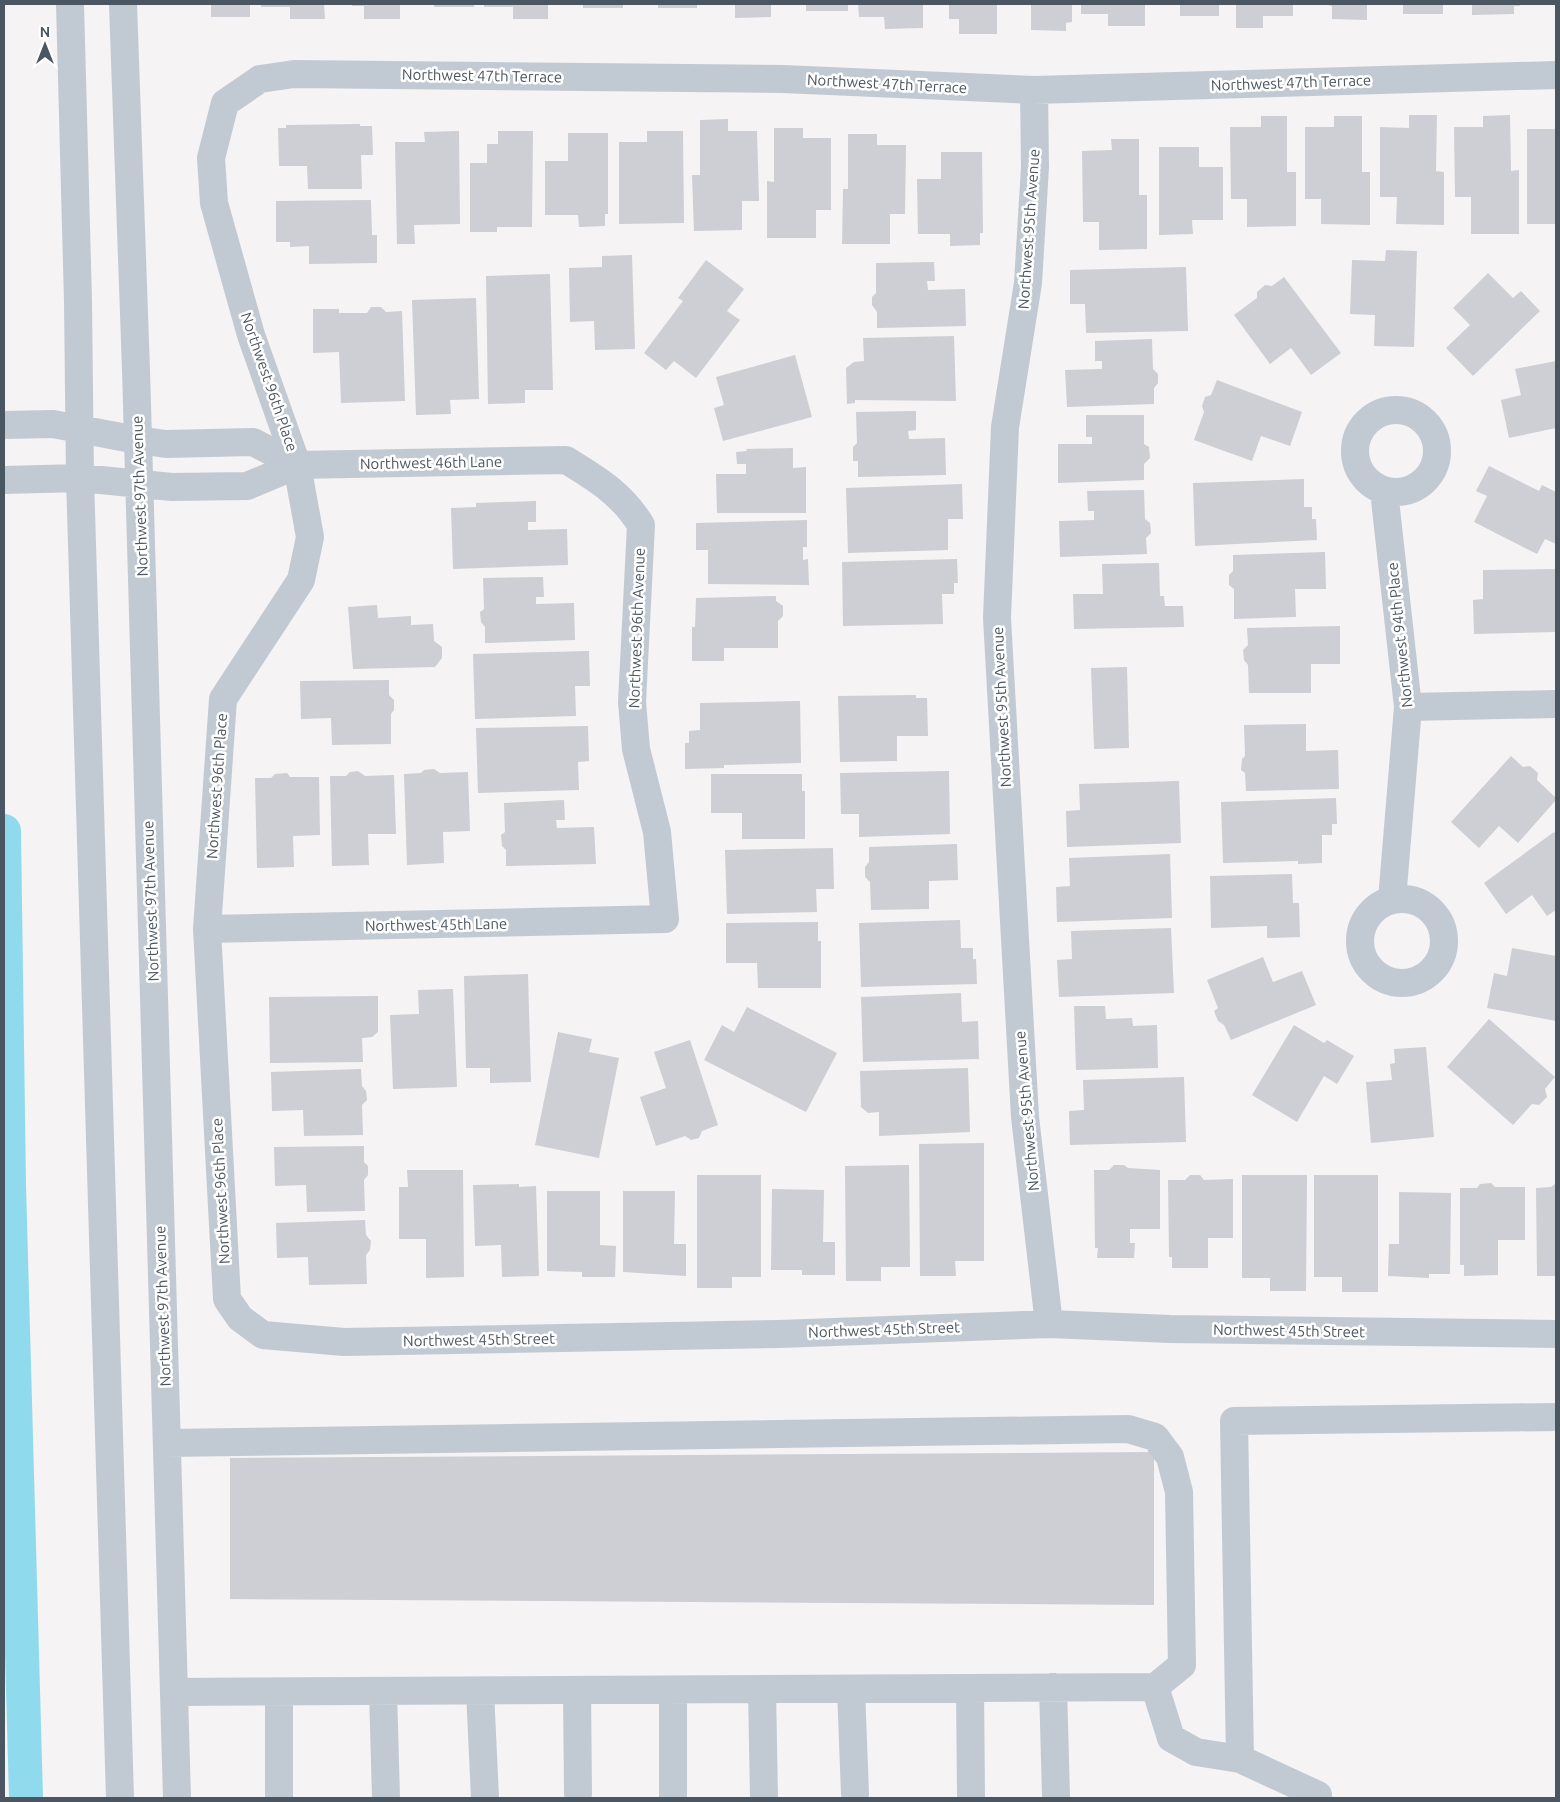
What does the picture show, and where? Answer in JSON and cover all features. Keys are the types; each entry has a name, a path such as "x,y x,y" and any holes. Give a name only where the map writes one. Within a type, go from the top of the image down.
{"street":[{"path":"70,4 78,302 80,478 120,1798"},
{"name":"Northwest 97th Avenue","path":"123,4 139,483 177,1798"},
{"name":"Northwest 47th Terrace","path":"225,103 260,79 294,74 782,79 1034,90 1556,75"},
{"name":"Northwest 95th Avenue","path":"1034,90 1035,167 1028,283 1006,427 997,618 1025,1117 1049,1324"},
{"name":"Northwest 96th Place","path":"225,103 211,158 214,203 251,335 297,465 310,538 301,580 223,699 207,929 227,1300"},
{"name":"Northwest 46th Lane","path":"4,425 53,424 166,444 253,442 297,465"},
{"name":"Northwest 46th Lane","path":"4,480 80,478 172,487 248,486 297,465 566,460"},
{"name":"Northwest 96th Avenue","path":"566,460 599,480 629,506 641,525 632,702 636,749 657,832 665,919"},
{"name":"Northwest 94th Place","path":"1384,491 1408,707 1392,900"},
{"path":"1408,707 1556,704"},
{"name":"Northwest 45th Lane","path":"207,929 665,919"},
{"name":"Northwest 45th Street","path":"227,1300 240,1318 263,1335 344,1342 779,1334 1049,1324 1180,1329 1556,1334"},
{"path":"1240,1759 1234,1421 1556,1417"},
{"path":"167,1443 1128,1429 1155,1437 1170,1457 1179,1492 1182,1665 1155,1687 174,1692"},
{"path":"1053,1687 1056,1796"},
{"path":"1155,1687 1171,1738 1196,1752 1240,1759 1318,1795"},
{"path":"851,1688 855,1794"},
{"path":"970,1688 971,1797"},
{"path":"762,1689 764,1798"},
{"path":"577,1690 578,1794"},
{"path":"673,1690 673,1798"},
{"path":"383,1691 386,1798"},
{"path":"480,1691 485,1798"},
{"path":"279,1692 279,1798"}],"building":[{"path":"211,4 250,4 250,17 211,17"},
{"path":"261,4 324,4 325,19 290,19 290,7 261,7"},
{"path":"352,4 400,4 400,19 364,19 364,6 352,6"},
{"path":"434,4 474,4 474,7 434,7"},
{"path":"484,4 548,4 548,19 513,19 513,7 484,7"},
{"path":"583,4 623,4 623,8 583,8"},
{"path":"658,4 697,4 697,8 658,8"},
{"path":"735,4 771,4 771,17 735,18"},
{"path":"806,4 848,4 848,11 806,11"},
{"path":"858,4 923,4 923,28 885,29 884,17 859,17"},
{"path":"949,4 997,4 997,34 959,34 959,19 949,19"},
{"path":"1031,4 1072,4 1072,22 1066,23 1066,31 1031,30"},
{"path":"1081,4 1145,4 1145,26 1108,26 1108,14 1081,14"},
{"path":"1180,4 1219,4 1219,16 1180,16"},
{"path":"1236,4 1293,4 1293,16 1263,16 1263,28 1236,28"},
{"path":"1323,4 1367,4 1367,20 1332,19 1332,6"},
{"path":"1403,4 1443,4 1443,14 1403,14"},
{"path":"1472,4 1520,4 1520,6 1514,6 1514,14 1472,15"},
{"path":"1409,115 1437,115 1436,171 1444,172 1444,225 1396,224 1397,197 1380,197 1380,127 1409,128"},
{"path":"1510,115 1511,171 1519,170 1519,234 1471,234 1471,197 1455,197 1454,127 1483,127 1483,116"},
{"path":"1261,116 1287,116 1287,172 1296,172 1296,226 1247,227 1247,199 1231,199 1230,127 1261,127"},
{"path":"1334,116 1362,116 1362,172 1370,172 1370,225 1321,224 1321,199 1305,199 1305,127 1334,127"},
{"path":"728,119 728,131 757,131 759,201 742,201 742,230 694,231 692,175 700,175 700,120"},
{"path":"360,124 360,126 372,126 373,155 361,155 362,189 308,189 307,166 279,166 278,128 286,128 286,125"},
{"path":"774,128 803,128 803,138 831,138 831,210 816,210 816,238 767,238 767,181 774,182"},
{"path":"1527,129 1556,129 1556,224 1527,224"},
{"path":"459,131 460,224 414,225 415,244 397,244 395,142 425,142 424,132"},
{"path":"498,131 533,131 532,227 497,227 497,232 470,232 470,163 487,163 487,144 498,144"},
{"path":"647,131 683,131 684,223 619,224 619,142 647,142"},
{"path":"568,133 608,133 608,214 605,214 605,226 579,227 578,215 545,215 545,161 568,161"},
{"path":"848,134 877,134 877,145 906,145 905,214 890,214 890,244 842,244 843,189 848,189"},
{"path":"1111,139 1139,139 1139,195 1147,195 1147,249 1099,250 1099,222 1083,222 1082,151 1112,150"},
{"path":"1159,147 1199,147 1199,167 1223,167 1223,220 1192,220 1193,234 1159,235"},
{"path":"941,152 982,152 983,233 980,233 980,245 950,246 950,234 918,234 917,179 941,179"},
{"path":"371,200 372,235 377,235 377,263 309,264 309,246 290,247 290,242 276,242 276,201"},
{"path":"1386,250 1417,251 1414,347 1374,346 1375,315 1350,314 1352,260 1385,261"},
{"path":"632,255 635,349 595,350 594,321 570,322 569,268 602,267 602,256"},
{"path":"706,260 744,289 727,311 740,320 696,378 674,361 666,370 644,353 683,301 678,298"},
{"path":"934,262 935,281 927,281 928,290 965,289 966,326 877,328 877,312 872,305 872,297 876,293 876,263"},
{"path":"1186,267 1188,331 1086,333 1085,304 1070,304 1070,270"},
{"path":"1488,273 1513,298 1521,291 1540,311 1473,376 1446,348 1470,325 1453,308"},
{"path":"550,274 553,390 525,390 525,403 488,404 486,276"},
{"path":"1284,277 1341,353 1311,375 1291,348 1270,364 1234,315 1257,298 1257,292 1265,285 1272,286"},
{"path":"476,298 479,399 450,400 451,414 416,415 412,300"},
{"path":"371,307 381,307 386,312 402,311 405,401 341,403 339,352 313,353 313,309 339,309 339,313 367,313"},
{"path":"954,336 956,401 855,400 855,403 847,404 846,368 854,362 864,361 863,338"},
{"path":"1152,339 1153,369 1158,374 1158,383 1154,388 1154,404 1067,407 1065,370 1102,369 1102,361 1095,361 1095,341"},
{"path":"795,355 812,417 723,441 714,408 724,405 716,377"},
{"path":"1556,361 1556,428 1509,438 1501,400 1521,395 1515,369"},
{"path":"1217,380 1302,412 1290,446 1261,436 1252,461 1194,440 1204,412 1202,406 1205,397 1211,395"},
{"path":"916,411 916,430 908,431 909,439 945,438 946,475 858,477 858,461 853,461 853,447 857,443 856,412"},
{"path":"1086,415 1144,415 1144,444 1149,447 1150,458 1144,464 1144,480 1058,483 1058,444 1092,444 1092,437 1086,437"},
{"path":"793,448 793,468 806,467 806,513 717,513 716,474 746,474 746,464 737,464 736,452 747,451 746,449"},
{"path":"1489,466 1539,491 1542,485 1556,492 1556,544 1545,539 1537,554 1474,522 1487,496 1476,491"},
{"path":"1304,479 1304,507 1312,507 1312,519 1316,519 1317,540 1195,546 1193,483"},
{"path":"962,484 963,519 948,519 948,550 848,553 846,488"},
{"path":"1144,490 1145,519 1150,523 1151,533 1146,538 1147,554 1060,557 1059,521 1094,520 1094,511 1088,511 1087,491"},
{"path":"536,501 536,522 528,522 528,530 567,529 568,565 453,569 451,508 476,507 476,503"},
{"path":"807,520 807,547 803,547 803,560 808,559 809,585 708,584 708,550 696,550 696,523"},
{"path":"1325,552 1326,589 1295,589 1296,617 1234,619 1234,589 1229,585 1229,575 1233,571 1233,555"},
{"path":"957,559 958,583 954,583 954,594 942,594 943,624 843,626 842,562"},
{"path":"1159,563 1160,596 1164,596 1165,606 1183,606 1184,627 1074,629 1073,594 1103,594 1102,564"},
{"path":"1556,569 1556,632 1474,634 1473,600 1483,599 1483,570"},
{"path":"543,577 544,597 536,597 536,604 574,603 575,640 485,643 485,627 481,622 480,612 484,609 483,578"},
{"path":"776,596 776,601 783,606 783,616 778,621 778,648 724,648 724,661 692,661 692,627 695,627 696,598"},
{"path":"377,605 378,618 411,616 411,625 433,624 434,641 442,647 442,658 435,667 353,669 348,607"},
{"path":"1340,626 1340,664 1311,664 1311,693 1249,693 1248,665 1244,660 1243,650 1248,645 1247,628"},
{"path":"589,651 590,686 575,686 576,716 475,719 473,654"},
{"path":"1127,667 1129,748 1094,749 1091,668"},
{"path":"389,680 389,695 394,700 394,710 391,714 391,744 332,745 331,718 301,719 300,681"},
{"path":"916,695 916,698 927,698 928,736 897,736 897,761 840,762 838,696"},
{"path":"800,701 801,763 724,765 724,768 685,769 685,743 689,743 689,731 700,730 700,703"},
{"path":"1306,724 1306,751 1338,750 1339,789 1246,791 1245,773 1241,770 1242,759 1245,756 1244,725"},
{"path":"588,726 589,761 578,762 579,790 478,793 476,728"},
{"path":"1511,756 1523,767 1530,766 1538,773 1537,780 1556,800 1518,843 1499,826 1479,848 1451,822"},
{"path":"434,769 440,773 468,772 470,831 443,832 444,863 407,865 404,774 421,773 424,770"},
{"path":"358,771 365,776 394,775 396,834 368,834 369,865 332,866 330,776 346,776 350,772"},
{"path":"949,771 950,834 859,837 859,814 841,814 840,773"},
{"path":"287,773 290,777 319,777 320,835 293,836 294,867 257,868 255,778 271,778 275,774"},
{"path":"711,774 802,774 802,791 805,791 805,839 742,839 742,813 711,813"},
{"path":"1179,781 1181,843 1067,847 1066,811 1080,810 1079,784"},
{"path":"1336,798 1337,824 1332,824 1332,835 1322,835 1322,863 1298,864 1298,861 1223,863 1221,802"},
{"path":"564,800 565,820 556,820 557,828 594,827 596,864 506,866 506,850 502,846 501,835 505,832 504,803"},
{"path":"1554,832 1556,835 1556,910 1547,916 1532,895 1506,914 1484,883"},
{"path":"957,844 958,880 929,881 929,909 871,910 870,882 865,877 865,867 869,862 869,847"},
{"path":"833,848 834,889 816,889 817,912 727,914 725,850"},
{"path":"1170,854 1172,918 1057,922 1056,887 1070,886 1069,858"},
{"path":"1292,874 1293,903 1299,903 1300,937 1267,938 1267,926 1211,928 1210,876"},
{"path":"960,920 961,948 973,948 973,959 976,959 977,984 861,987 859,923"},
{"path":"818,922 818,941 821,941 821,988 758,988 757,963 726,963 726,923"},
{"path":"1171,928 1174,993 1059,997 1057,960 1072,959 1071,931"},
{"path":"1512,948 1556,956 1556,1021 1487,1008 1494,973 1507,976"},
{"path":"1263,957 1273,982 1302,971 1316,1005 1231,1040 1224,1025 1218,1021 1214,1011 1218,1008 1207,980"},
{"path":"528,974 531,1082 490,1083 490,1068 466,1068 464,976"},
{"path":"453,989 457,1087 393,1089 390,1015 419,1014 418,990"},
{"path":"961,993 962,1022 978,1021 979,1059 863,1062 861,997"},
{"path":"378,996 378,1032 372,1037 362,1038 363,1062 270,1063 269,997"},
{"path":"1074,1006 1105,1006 1106,1019 1132,1018 1133,1026 1157,1025 1158,1068 1076,1070"},
{"path":"747,1007 837,1053 806,1112 704,1060 722,1025 734,1032"},
{"path":"1489,1019 1555,1077 1545,1089 1547,1097 1539,1105 1532,1104 1513,1125 1447,1067"},
{"path":"1294,1025 1324,1043 1327,1040 1354,1056 1337,1084 1324,1076 1297,1122 1252,1095"},
{"path":"558,1032 592,1039 589,1052 619,1058 599,1158 535,1145"},
{"path":"690,1040 718,1125 702,1131 699,1138 691,1140 685,1136 656,1146 640,1097 666,1088 654,1052"},
{"path":"1426,1047 1434,1137 1371,1143 1366,1082 1392,1080 1390,1064 1395,1063 1394,1049"},
{"path":"968,1068 970,1132 879,1136 879,1112 868,1113 861,1107 860,1071"},
{"path":"361,1069 362,1086 366,1091 367,1100 362,1105 363,1135 304,1136 303,1110 272,1111 271,1072"},
{"path":"1184,1077 1186,1142 1070,1145 1069,1111 1084,1110 1083,1080"},
{"path":"984,1143 984,1261 955,1261 956,1276 920,1276 919,1144"},
{"path":"364,1146 364,1162 368,1166 368,1175 364,1180 365,1211 307,1212 306,1185 275,1186 274,1147"},
{"path":"909,1165 910,1267 881,1267 881,1281 846,1281 845,1166"},
{"path":"1114,1165 1160,1170 1160,1229 1130,1229 1130,1243 1135,1243 1134,1258 1097,1258 1098,1248 1095,1248 1094,1170 1109,1170"},
{"path":"407,1170 463,1170 464,1277 426,1278 426,1239 399,1239 399,1187 408,1187"},
{"path":"697,1175 761,1175 761,1277 732,1277 732,1288 697,1288"},
{"path":"1190,1175 1200,1175 1204,1180 1233,1179 1233,1238 1208,1238 1208,1268 1172,1268 1172,1257 1169,1257 1168,1180 1185,1180"},
{"path":"1242,1175 1307,1175 1306,1291 1270,1291 1270,1278 1242,1278"},
{"path":"1314,1175 1378,1175 1378,1292 1342,1292 1342,1277 1314,1277"},
{"path":"1491,1183 1495,1187 1525,1187 1525,1240 1498,1240 1498,1275 1464,1276 1464,1265 1460,1265 1460,1188 1477,1188 1480,1184"},
{"path":"1556,1183 1556,1276 1537,1276 1536,1188 1551,1187"},
{"path":"519,1184 519,1187 536,1186 539,1276 502,1277 501,1245 475,1246 473,1185"},
{"path":"772,1189 824,1190 823,1242 835,1242 835,1275 802,1275 802,1270 771,1270"},
{"path":"547,1191 600,1191 600,1245 616,1246 615,1277 582,1277 582,1272 547,1271"},
{"path":"623,1191 675,1191 674,1244 686,1244 686,1276 623,1272"},
{"path":"1399,1192 1451,1193 1450,1274 1429,1274 1429,1278 1388,1276 1389,1244 1399,1244"},
{"path":"365,1220 366,1235 371,1241 370,1250 366,1255 367,1284 309,1285 308,1257 277,1258 276,1223"},
{"path":"1154,1452 1154,1605 230,1599 230,1458"}],"waterway":[{"path":"4,831 9,1185 26,1798"}]}
